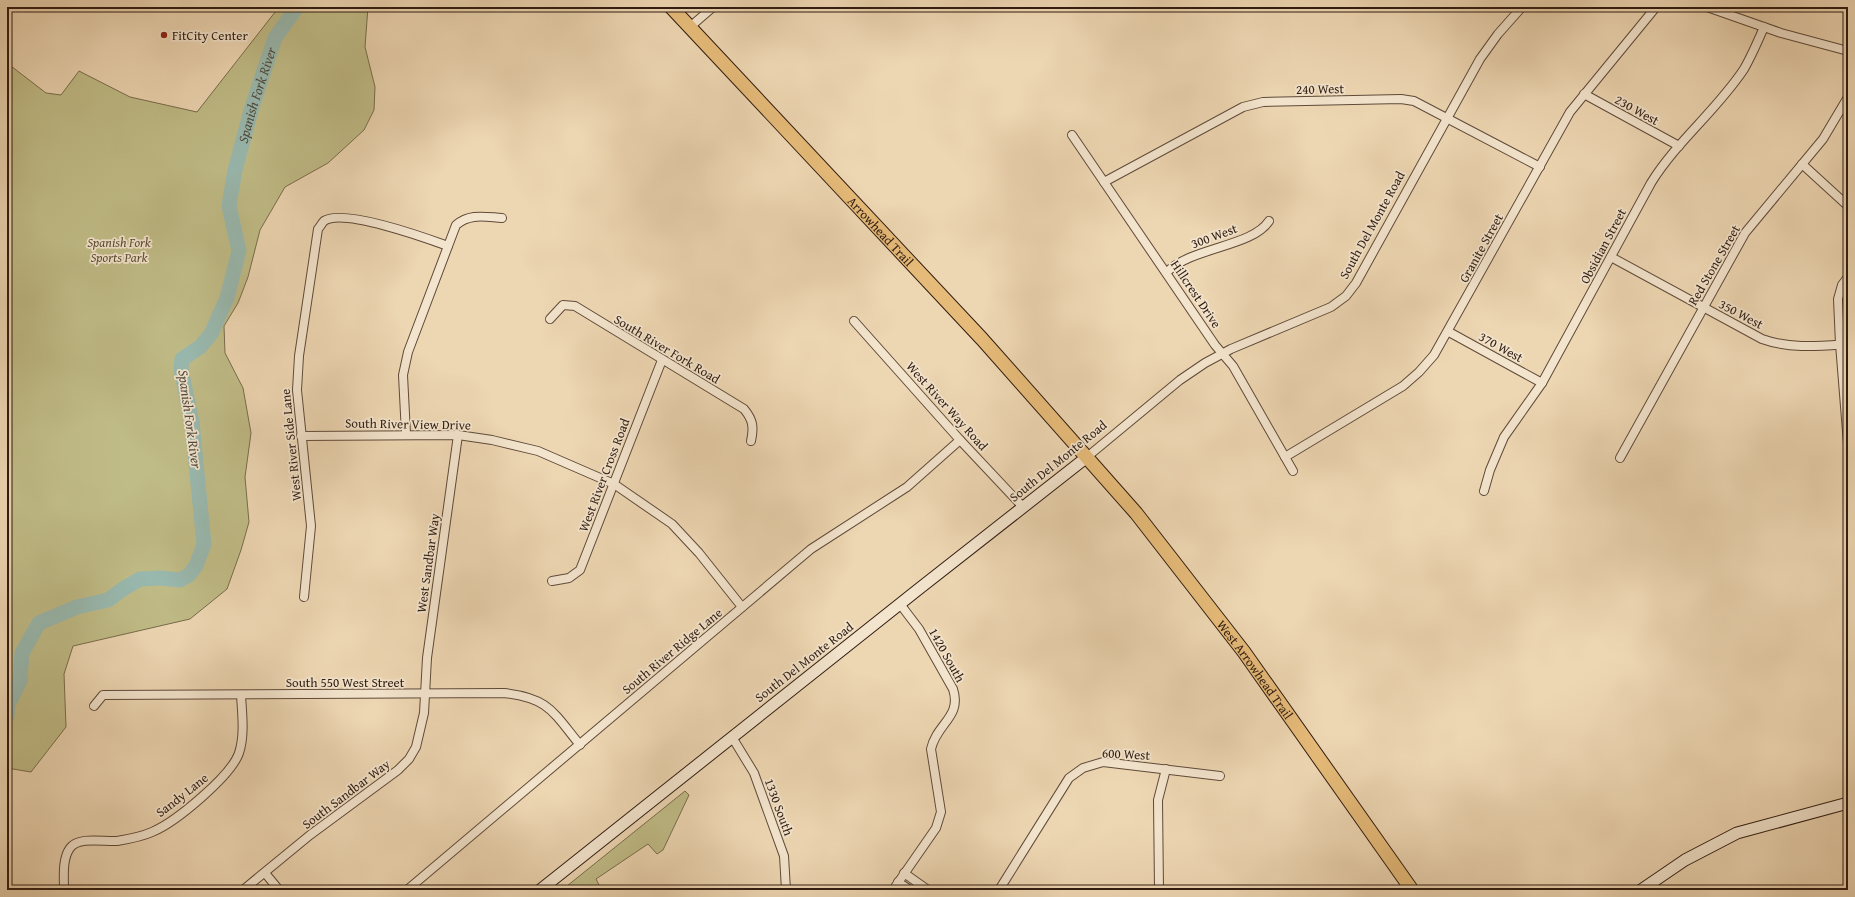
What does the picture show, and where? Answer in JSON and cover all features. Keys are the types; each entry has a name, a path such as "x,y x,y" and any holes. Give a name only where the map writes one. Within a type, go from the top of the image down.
{"main road":[{"name":"Arrowhead Trail","path":"671,7 982,339 1087,457"},
{"name":"West Arrowhead Trail","path":"1087,457 1166,550 1244,652 1412,890"}],"street":[{"path":"690,27 713,7"},
{"name":"South Del Monte Road","path":"541,890 1087,457 1180,380 1223,353 1323,311 1346,296 1356,283 1480,59 1498,34 1522,7"},
{"name":"Granite Street","path":"1284,457 1391,394 1411,380 1434,355 1449,332 1565,120 1584,94 1656,7"},
{"path":"1707,7 1764,27 1848,51"},
{"name":"Obsidian Street","path":"1484,491 1490,470 1504,437 1542,383 1651,183 1679,146 1736,80 1751,56 1764,27"},
{"name":"230 West","path":"1584,94 1679,146"},
{"name":"Red Stone Street","path":"1620,458 1745,233 1831,127 1848,98"},
{"name":"240 West","path":"1104,182 1242,107 1258,102 1408,99 1420,103 1540,167"},
{"name":"Hillcrest Drive","path":"1072,134 1167,272 1215,345 1233,366 1293,471"},
{"path":"1802,164 1848,206"},
{"path":"406,434 404,375 408,352 456,226 463,219 473,217 502,218"},
{"name":"West River Side Lane","path":"304,597 311,526 297,390 299,356 318,229 324,222 335,218 395,228 448,246"},
{"name":"300 West","path":"1167,272 1176,264 1189,258 1256,233 1269,220"},
{"name":"350 West","path":"1611,257 1755,335 1777,343 1796,346 1844,344"},
{"path":"1848,277 1842,285 1838,299 1844,344 1848,444"},
{"name":"South River Fork Road","path":"550,319 563,305 575,306 744,409 752,419 754,430 751,441"},
{"name":"West River Way Road","path":"854,321 960,440 1023,507"},
{"name":"370 West","path":"1449,332 1542,383"},
{"name":"West River Cross Road","path":"552,581 569,578 580,570 662,360"},
{"name":"South River View Drive","path":"301,436 406,434 458,435 492,440 538,451 614,484 672,524 699,553 742,607"},
{"name":"West Sandbar Way","path":"424,694 427,658 458,435"},
{"name":"South River Ridge Lane","path":"407,890 811,549 907,487 960,440"},
{"name":"1420 South","path":"900,604 919,629 932,651 953,689 956,699 951,716 940,729 934,739 931,749 940,812 936,828 904,873"},
{"name":"South 550 West Street","path":"94,706 103,695 504,693 523,696 546,705 580,744"},
{"name":"South Sandbar Way","path":"243,890 310,835 398,770 409,759 416,747 421,730 424,694"},
{"name":"Sandy Lane","path":"64,890 64,863 70,848 79,842 116,841 138,837 153,832 171,821 224,777 234,764 240,751 242,728 241,695"},
{"name":"1330 South","path":"732,737 754,773 782,849 784,856 786,890"},
{"name":"600 West","path":"999,890 1069,778 1084,768 1103,762 1220,776"},
{"path":"1159,890 1158,800 1166,769"},
{"path":"1640,890 1685,860 1737,833 1848,803"},
{"path":"265,873 279,890"},
{"path":"893,890 904,873 928,890"},
{"path":"898,882 910,890"}],"green space":[{"name":"Spanish Fork Sports Park","path":"279,7 368,7 365,47 375,87 374,110 364,130 328,163 285,187 260,230 248,277 238,303 224,326 225,353 243,388 251,433 245,477 249,522 241,550 227,589 190,619 73,646 64,674 66,727 31,772 7,768 7,63 46,93 61,95 79,71 130,97 197,112"},
{"path":"685,791 689,795 663,850 657,854 648,844 596,879 599,885 592,890 562,890"}],"waterway":[{"name":"Spanish Fork River","path":"7,716 8,705 20,681 22,653 39,623 77,607 108,600 140,579 160,578 180,580 189,575 196,566 204,544 192,422 181,369 182,359 200,347 211,334 227,298 239,251 229,206 235,170 252,107 275,38 297,7"}],"place":[{"name":"FitCity Center","path":"164,35"}]}
